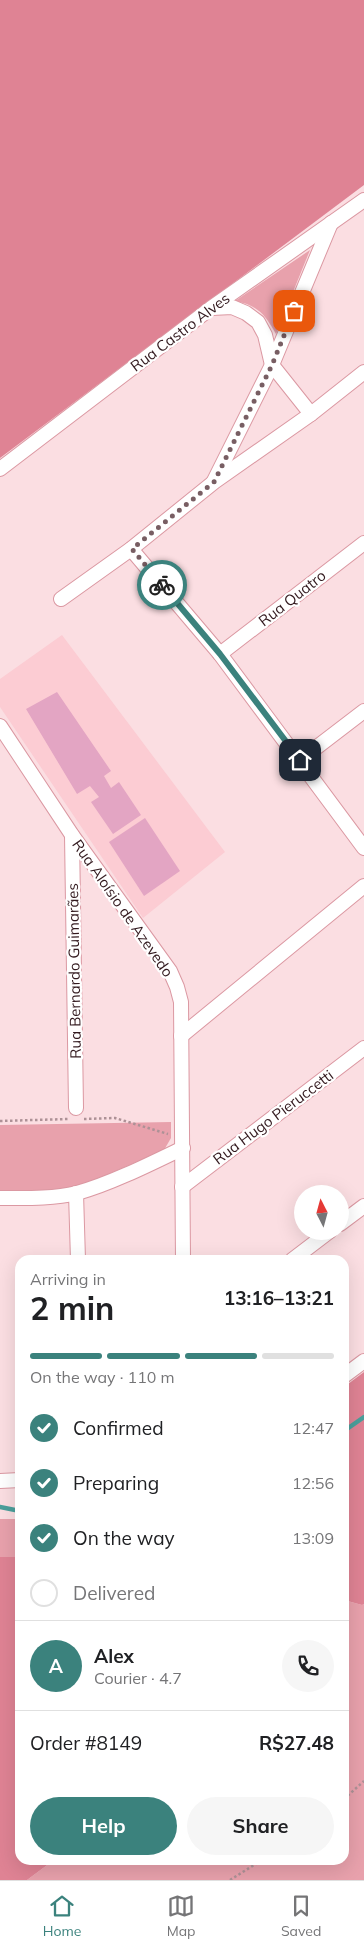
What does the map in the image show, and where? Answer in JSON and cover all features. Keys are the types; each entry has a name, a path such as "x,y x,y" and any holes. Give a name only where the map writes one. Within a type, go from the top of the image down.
{"street":[{"name":"Rua Castro Alves","path":"0,469 211,308 364,200"},
{"path":"214,482 272,365 332,222"},
{"path":"211,308 232,307 246,313 258,322 265,335 272,365 311,414"},
{"path":"61,599 132,549 214,482 311,414 364,372"},
{"name":"Rua Quatro","path":"220,654 364,542"},
{"path":"132,549 220,654 364,848"},
{"path":"300,760 364,712"},
{"name":"Rua Aloísio de Azevedo","path":"0,726 72,834 170,971 177,986 181,1002 183,1255"},
{"name":"Rua Bernardo Guimarães","path":"72,834 76,1108"},
{"path":"181,1036 364,886"},
{"name":"Rua Hugo Pieruccetti","path":"182,1187 364,1048"},
{"path":"0,1198 39,1198 76,1193 156,1161 183,1143"},
{"path":"76,1193 78,1255"},
{"path":"349,1217 364,1206"},
{"path":"299,1255 318,1240"},
{"path":"349,1372 364,1361"},
{"path":"0,1481 15,1480"}],"path":[{"path":"0,1121 115,1118 183,1143"},
{"path":"349,1794 364,1781"},
{"path":"230,1880 254,1865"}],"shaded area":[{"path":"0,0 364,0 364,185 0,458"},
{"path":"310,250 276,334 260,312 249,305 235,301"},
{"path":"62,635 225,852 143,918 0,707 0,679"},
{"path":"171,1122 171,1138 164,1150 88,1183 52,1192 0,1193 0,1125"},
{"path":"364,1372 364,1604 362,1605 349,1601 349,1383"},
{"path":"0,1519 15,1519 15,1557 0,1557"},
{"path":"0,1557 15,1557 15,1865 47,1865 27,1880 0,1880"},
{"path":"349,1601 364,1604 364,1880 27,1880 47,1865 349,1865"}],"building":[{"path":"57,692 111,771 104,776 111,788 119,782 141,815 113,834 91,802 99,797 90,786 77,794 26,709"},
{"path":"145,818 180,871 144,896 109,842"}],"waterway":[{"path":"349,1428 364,1417"},
{"path":"0,1507 15,1510"}],"way so far":[{"path":"162,585 132,549 214,482 272,365 294,311"}],"route":[{"path":"162,585 220,654 300,760"}]}
